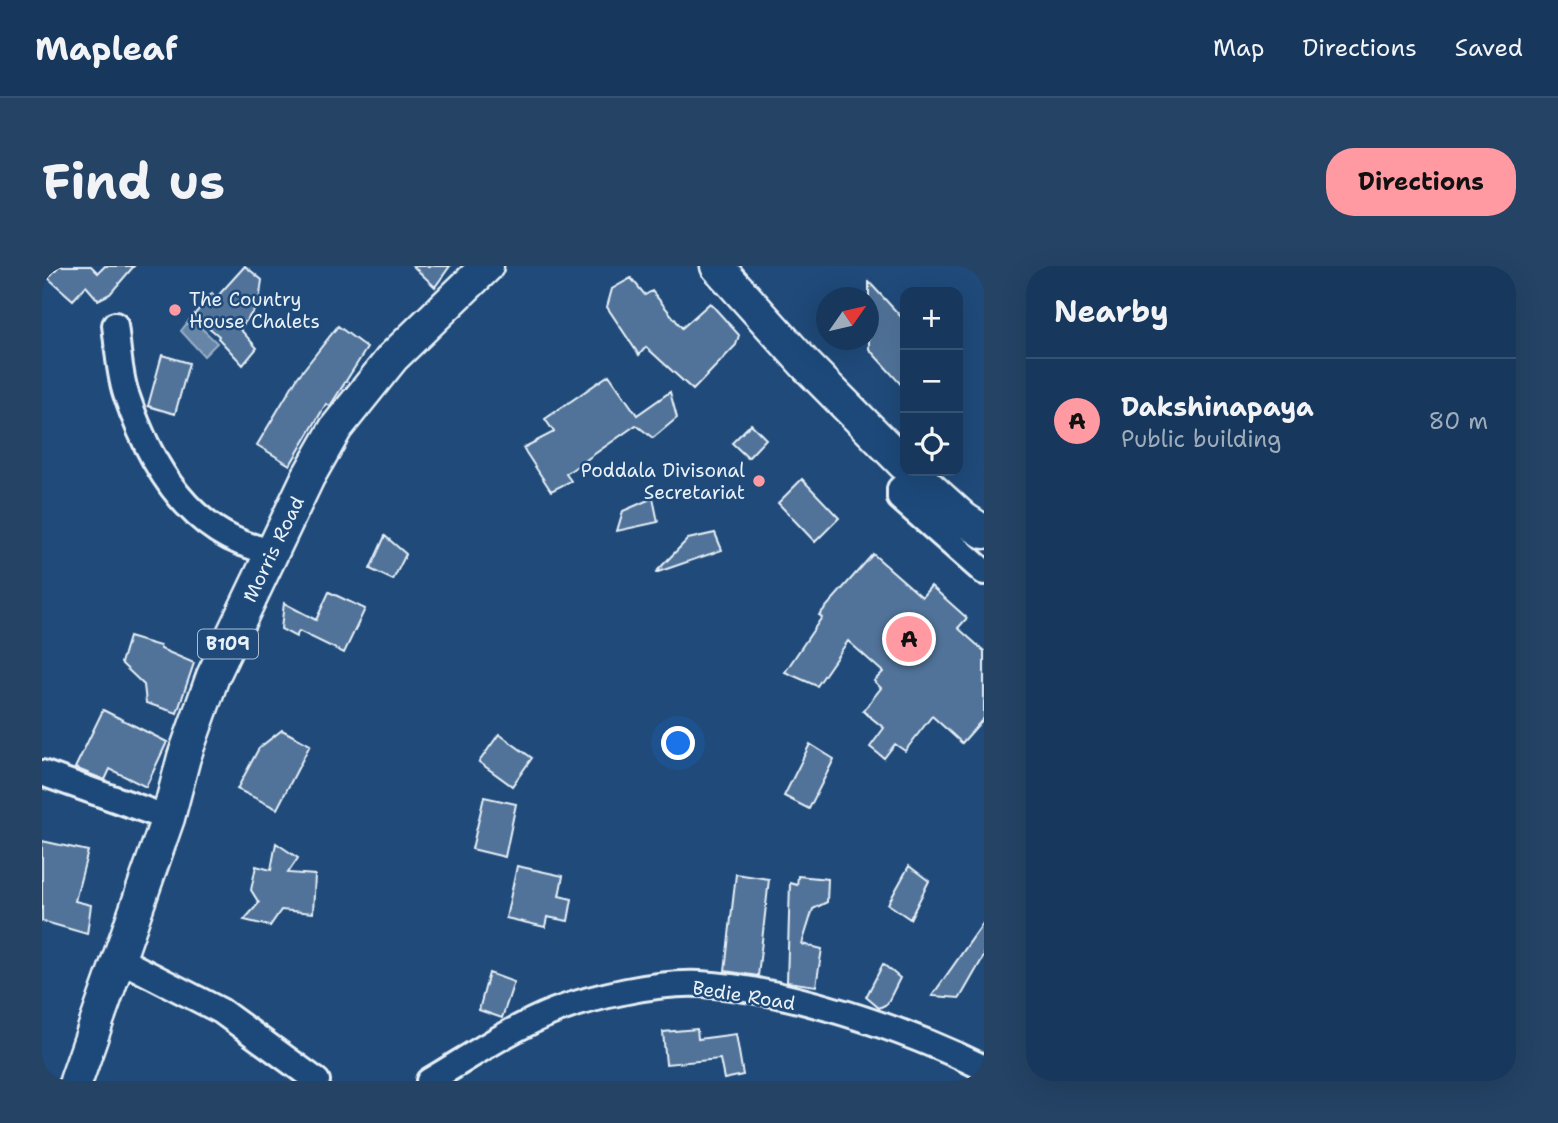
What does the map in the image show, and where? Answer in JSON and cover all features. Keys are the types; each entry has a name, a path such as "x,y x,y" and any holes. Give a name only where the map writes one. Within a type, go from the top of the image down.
{"main road":[{"name":"Morris Road","path":"76,1081 168,818 184,757 213,676 271,551 336,428 393,357 487,266"},
{"path":"718,266 806,365 900,460"},
{"path":"917,476 964,519 984,532"}],"street":[{"path":"114,325 125,393 159,468 180,502 211,529 255,549 271,551"},
{"path":"907,476 900,489 900,498 984,572"},
{"path":"42,773 168,818"},
{"path":"119,959 221,1011 317,1081"},
{"name":"Bedie Road","path":"429,1081 552,1012 610,996 699,984 794,1001 912,1035 984,1068"}],"water":[{"path":"191,318 217,343 204,356 181,331"}],"building":[{"path":"59,266 91,266 98,273 105,266 134,266 110,294 98,300 86,286 73,300 48,278"},
{"path":"245,266 262,280 259,303 240,329 257,348 243,365 219,336 194,315 212,293 216,298"},
{"path":"413,266 450,266 435,287"},
{"path":"631,278 645,295 652,291 682,328 710,303 739,335 736,345 693,390 646,347 639,355 607,307 612,289"},
{"path":"879,293 900,316 900,383 870,350 879,350"},
{"path":"338,326 367,348 330,406 326,404 290,465 257,445 297,378"},
{"path":"162,355 189,363 175,414 148,406"},
{"path":"609,375 637,415 670,392 677,418 653,438 636,425 566,474 571,481 551,491 523,448 554,432 545,419"},
{"path":"751,424 766,439 748,458 732,443"},
{"path":"802,479 839,518 815,542 778,503"},
{"path":"653,498 658,522 617,531 623,511"},
{"path":"715,533 722,550 655,573 688,539"},
{"path":"385,536 406,554 393,580 370,569"},
{"path":"873,554 922,597 931,586 967,618 958,628 984,651 984,718 962,743 932,716 905,751 895,744 884,758 870,747 884,728 863,711 881,688 874,681 883,672 848,641 817,686 785,672 822,617 819,615"},
{"path":"329,592 365,609 344,653 299,631 296,637 281,629 284,603 316,620"},
{"path":"129,637 160,646 161,649 194,663 177,713 146,703 144,685 121,663"},
{"path":"103,710 167,742 146,787 110,769 105,780 75,768"},
{"path":"282,730 310,745 277,809 237,789 259,748"},
{"path":"499,734 532,758 512,786 479,762"},
{"path":"810,744 834,759 809,809 784,796"},
{"path":"484,797 516,804 505,857 472,849"},
{"path":"42,841 88,851 75,901 91,905 87,934 42,921"},
{"path":"276,843 298,858 288,873 315,875 313,913 281,910 270,926 244,920 259,903 251,890 256,866 271,870"},
{"path":"517,866 563,876 559,896 572,899 568,921 547,917 545,927 506,918"},
{"path":"909,866 929,881 910,919 888,904"},
{"path":"736,874 769,879 758,976 725,971"},
{"path":"798,876 828,879 827,902 813,909 802,944 822,949 816,986 787,982 790,883 797,885"},
{"path":"984,922 984,956 960,998 932,996"},
{"path":"883,964 900,978 887,1004 879,1008 866,997"},
{"path":"489,973 514,982 502,1018 479,1010"},
{"path":"697,1029 698,1039 736,1034 743,1075 724,1079 720,1059 666,1064 663,1032"}],"place":[{"name":"The Country House Chalets","path":"175,310"},
{"name":"Poddala Divisonal Secretariat","path":"759,481"},
{"name":"Dakshinapaya","path":"909,639"}]}
